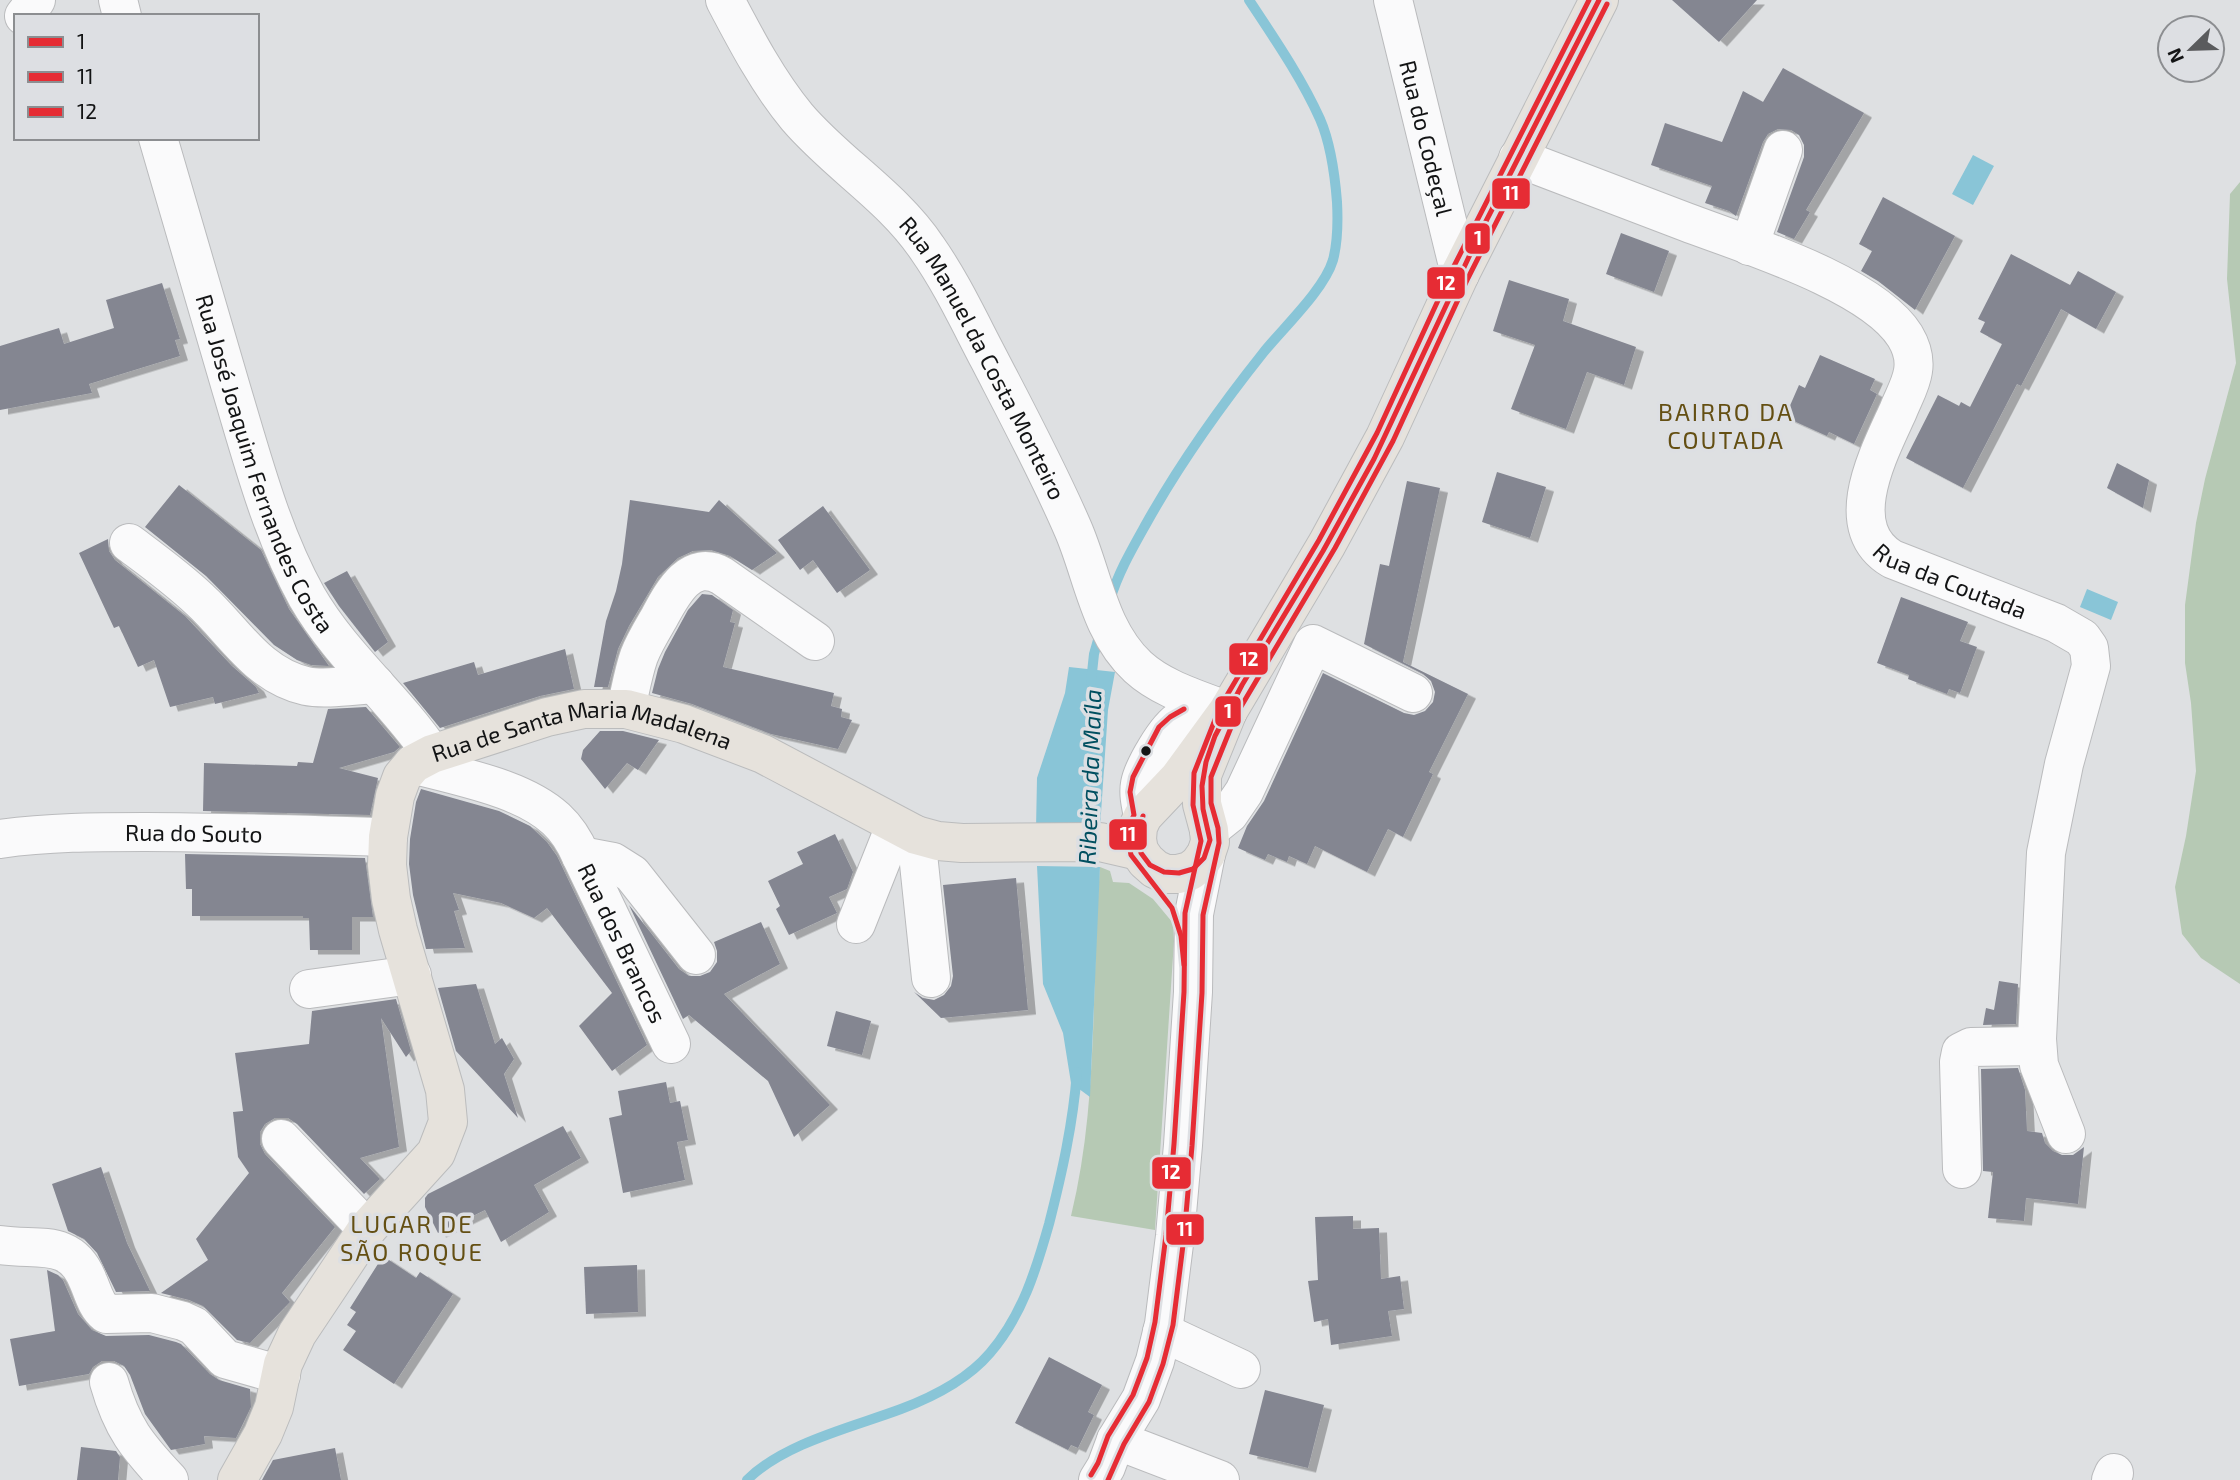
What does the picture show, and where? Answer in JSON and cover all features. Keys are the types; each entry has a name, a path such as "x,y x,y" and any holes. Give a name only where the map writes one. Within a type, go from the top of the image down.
{"main road":[{"path":"1146,834 1179,778 1228,711 1327,544 1385,437 1460,274 1599,0"},
{"name":"Rua de Santa Maria Madalena","path":"237,1480 263,1434 274,1407 283,1364 297,1334 367,1229 436,1153 448,1122 445,1090 391,899 387,865 388,837 399,784 402,777 423,759 547,717 584,709 626,709 723,737 763,754 906,831 938,841 1001,844 1100,842 1146,834"},
{"path":"1146,834 1166,874 1190,871 1199,864 1207,834 1201,794 1202,775 1228,711"},
{"path":"1146,834 1163,802 1175,801 1187,803 1197,810 1207,834"}],"street":[{"name":"Rua Manuel da Costa Monteiro","path":"724,0 775,87 797,117 891,205 926,246 952,288 1034,446 1074,533 1102,612 1128,656 1155,680 1228,711"},
{"name":"Rua do Codeçal","path":"1393,0 1460,274"},
{"name":"Rua José Joaquim Fernandes Costa","path":"159,140 256,472 294,570 318,615 351,659 406,718 423,759"},
{"path":"1749,246 1783,150"},
{"name":"Rua da Coutada","path":"1518,158 1816,273 1867,301 1893,322 1906,338 1913,362 1911,382 1878,457 1866,502 1868,530 1880,552 2056,623 2077,633 2089,648 2091,671 2064,764 2046,853 2037,1046 2039,1065 2066,1134"},
{"path":"129,543 200,600 258,663 272,673 314,687 375,684"},
{"path":"626,709 638,658 644,645 675,590 686,578 699,572 712,572 722,576 815,641"},
{"path":"1098,1480 1116,1440 1141,1399 1162,1332 1175,1236 1183,1145 1193,992 1195,907 1207,834 1229,814 1244,792 1313,644 1413,693"},
{"name":"Rua dos Brancos","path":"423,759 528,800 556,818 578,848 671,1044"},
{"path":"856,924 906,831"},
{"path":"906,831 931,978"},
{"name":"Rua do Souto","path":"0,839 55,833 128,832 388,837"},
{"path":"1146,834 1180,904 1193,953"},
{"path":"578,848 613,862 632,874 696,955"},
{"path":"309,989 412,975"},
{"path":"1962,1170 1961,1052 1971,1047 2037,1046"},
{"path":"281,1139 367,1229"},
{"path":"0,1245 56,1248 79,1262 103,1312 111,1315 152,1312 183,1321 194,1326 225,1359 281,1375"},
{"path":"1162,1332 1241,1369"},
{"path":"109,1382 130,1436 169,1480"},
{"path":"1116,1440 1220,1480"}],"green space":[{"path":"2240,182 2240,984 2201,958 2182,934 2175,887 2196,771 2185,663 2185,605 2205,479 2236,363 2227,279 2230,194"},
{"path":"1100,867 1110,871 1113,882 1129,883 1153,899 1173,923 1155,1230 1071,1216 1080,1173 1090,1086"}],"water":[{"path":"1973,155 1994,166 1973,205 1952,194"},
{"path":"2087,589 2118,602 2111,620 2080,607"},
{"path":"1069,667 1115,672 1108,710 1100,828 1036,829 1037,778 1065,693"},
{"path":"1037,866 1100,867 1090,1097 1071,1083 1063,1033 1043,984"}],"building":[{"path":"1672,0 1757,0 1719,42"},
{"path":"1783,68 1864,113 1806,210 1810,212 1794,239 1777,232 1804,157 1804,145 1799,135 1791,130 1778,129 1768,134 1736,216 1705,203 1712,186 1651,165 1665,123 1722,142 1743,91 1763,102"},
{"path":"1883,197 1955,236 1915,310 1861,271 1872,251 1859,244"},
{"path":"1621,233 1669,251 1654,292 1606,274"},
{"path":"2011,254 2070,285 2078,271 2116,292 2096,329 2061,309 2021,386 2017,384 1963,488 1906,458 1938,395 1959,406 1961,402 1970,407 2002,344 1980,332 1985,322 1978,319"},
{"path":"1509,280 1569,299 1563,321 1636,347 1624,385 1587,372 1566,429 1511,409 1535,345 1493,331"},
{"path":"162,283 180,339 175,340 180,356 89,384 92,393 0,410 0,346 59,328 64,344 114,328 106,300"},
{"path":"1820,355 1875,379 1870,390 1877,394 1854,444 1829,432 1827,436 1785,417 1799,385 1805,388"},
{"path":"2117,463 2149,480 2143,508 2107,488"},
{"path":"1497,472 1546,487 1530,538 1482,522"},
{"path":"1407,481 1440,488 1403,662 1468,694 1429,772 1433,774 1403,837 1388,829 1367,872 1315,846 1307,864 1289,856 1287,862 1268,854 1265,860 1238,848 1247,826 1264,801 1323,673 1404,713 1414,715 1425,711 1433,702 1435,692 1431,681 1423,674 1364,644 1380,564 1389,566"},
{"path":"179,485 261,550 289,609 329,666 311,665 297,660 274,645 206,576 145,527"},
{"path":"630,500 709,512 719,500 777,553 752,570 730,556 711,550 693,551 678,558 658,577 629,626 618,649 608,687 594,687 606,621 622,564"},
{"path":"823,506 870,570 837,593 813,560 800,570 778,540"},
{"path":"108,539 109,551 115,560 185,616 259,693 215,704 213,697 170,707 154,660 138,667 119,626 114,628 79,553"},
{"path":"347,571 388,642 375,652 324,583"},
{"path":"702,594 712,595 733,610 730,622 735,623 723,667 834,693 831,706 842,709 841,717 852,720 838,749 771,734 692,704 652,693 665,652 688,610"},
{"path":"1901,597 1968,622 1960,641 1977,647 1960,693 1949,689 1947,694 1877,663"},
{"path":"565,649 574,689 540,696 440,728 403,683 474,662 478,675"},
{"path":"366,707 400,747 394,752 339,768 378,778 370,815 203,811 204,763 297,766 298,762 313,763 328,709"},
{"path":"600,731 623,731 659,740 638,770 627,763 605,789 581,759 583,750"},
{"path":"421,789 499,811 530,826 547,842 557,856 647,1045 612,1071 579,1026 612,993 547,908 534,918 501,903 453,893 459,910 454,911 465,948 426,949 413,895 409,864 410,839"},
{"path":"835,834 853,872 847,889 829,897 837,913 789,935 776,909 780,906 768,881 803,864 797,852"},
{"path":"185,854 365,858 373,917 352,917 352,950 310,950 309,918 303,916 192,916 192,889 186,889"},
{"path":"1016,878 1028,1010 941,1018 914,992 923,998 934,1000 944,995 951,986 953,976 943,885"},
{"path":"629,905 679,969 689,976 710,972 717,962 714,942 761,922 780,964 724,994 830,1105 794,1137 768,1081 689,1015 683,1019"},
{"path":"1999,981 2018,984 2016,1024 1983,1025 1986,1008 1994,1010"},
{"path":"476,984 495,1044 502,1038 514,1059 504,1074 518,1118 456,1051 438,988"},
{"path":"396,999 411,1051 406,1057 381,1018 399,1147 360,1158 380,1179 364,1194 297,1124 288,1118 275,1118 265,1124 260,1132 260,1144 265,1154 335,1227 282,1293 290,1302 250,1343 237,1340 203,1306 161,1293 208,1260 196,1239 249,1173 238,1157 233,1112 243,1111 235,1053 309,1044 312,1011"},
{"path":"836,1011 871,1021 862,1055 827,1046"},
{"path":"2018,1068 2025,1090 2027,1131 2042,1133 2045,1143 2062,1155 2073,1155 2084,1147 2078,1204 2026,1198 2024,1221 1988,1218 1993,1172 1983,1171 1981,1069"},
{"path":"666,1082 670,1103 680,1101 688,1140 677,1142 685,1180 623,1193 609,1118 622,1115 618,1091"},
{"path":"563,1126 581,1158 534,1185 549,1212 501,1242 485,1210 438,1233 425,1207 428,1194"},
{"path":"101,1167 127,1243 150,1291 116,1292 97,1253 84,1239 68,1231 52,1184"},
{"path":"1353,1216 1353,1229 1379,1228 1381,1279 1400,1276 1404,1309 1388,1311 1392,1336 1331,1345 1328,1319 1314,1322 1308,1281 1318,1280 1315,1217"},
{"path":"383,1256 416,1278 420,1272 453,1294 394,1384 343,1350 356,1331 347,1325 356,1312 350,1308"},
{"path":"637,1265 638,1312 586,1314 584,1267"},
{"path":"47,1270 63,1280 78,1314 92,1330 106,1336 149,1335 176,1342 219,1380 250,1389 251,1407 236,1438 204,1436 205,1444 171,1450 145,1414 130,1375 124,1366 114,1361 102,1361 93,1367 89,1374 19,1386 10,1339 55,1331"},
{"path":"1049,1357 1102,1385 1088,1412 1094,1415 1078,1448 1071,1445 1068,1450 1015,1423"},
{"path":"1265,1390 1324,1405 1308,1468 1249,1454"},
{"path":"81,1447 116,1451 120,1457 118,1480 77,1480"},
{"path":"335,1448 341,1480 262,1480 273,1460"}],"waterway":[{"name":"Ribeira da Maíla","path":"1110,600 1131,552 1187,457 1247,373 1321,284 1333,260 1337,202 1332,159 1324,128 1296,73 1249,0"},
{"name":"Ribeira da Maíla","path":"1091,682 1094,654 1100,633"},
{"name":"Ribeira da Maíla","path":"747,1480 762,1467 799,1446 937,1393 971,1371 990,1353 1011,1324 1027,1292 1039,1258 1063,1167 1077,1072"}],"transit line":[{"name":"12","path":"1091,1475 1108,1436 1133,1395 1147,1358 1155,1322 1174,1144 1184,992 1185,913 1201,841 1193,805 1194,773 1220,707 1319,540 1377,433 1452,270 1589,0"},
{"name":"1","path":"1143,816 1137,836 1141,853 1150,865 1164,872 1179,873 1193,869 1204,858 1210,840 1203,809 1202,786 1206,762 1215,736 1374,459 1482,229 1599,0"},
{"name":"11","path":"1108,1480 1124,1444 1149,1402 1173,1325 1192,1146 1202,993 1203,915 1219,843 1211,803 1211,777 1236,715 1335,548 1393,441 1468,278 1607,4"},
{"name":"11","path":"1184,709 1159,727 1133,777 1130,792 1134,815 1129,825 1128,839 1131,855 1172,908 1181,936 1184,965"}],"district":[{"name":"BAIRRO DA COUTADA","path":"1726,425"},
{"name":"LUGAR DE SÃO ROQUE","path":"412,1237"}]}
